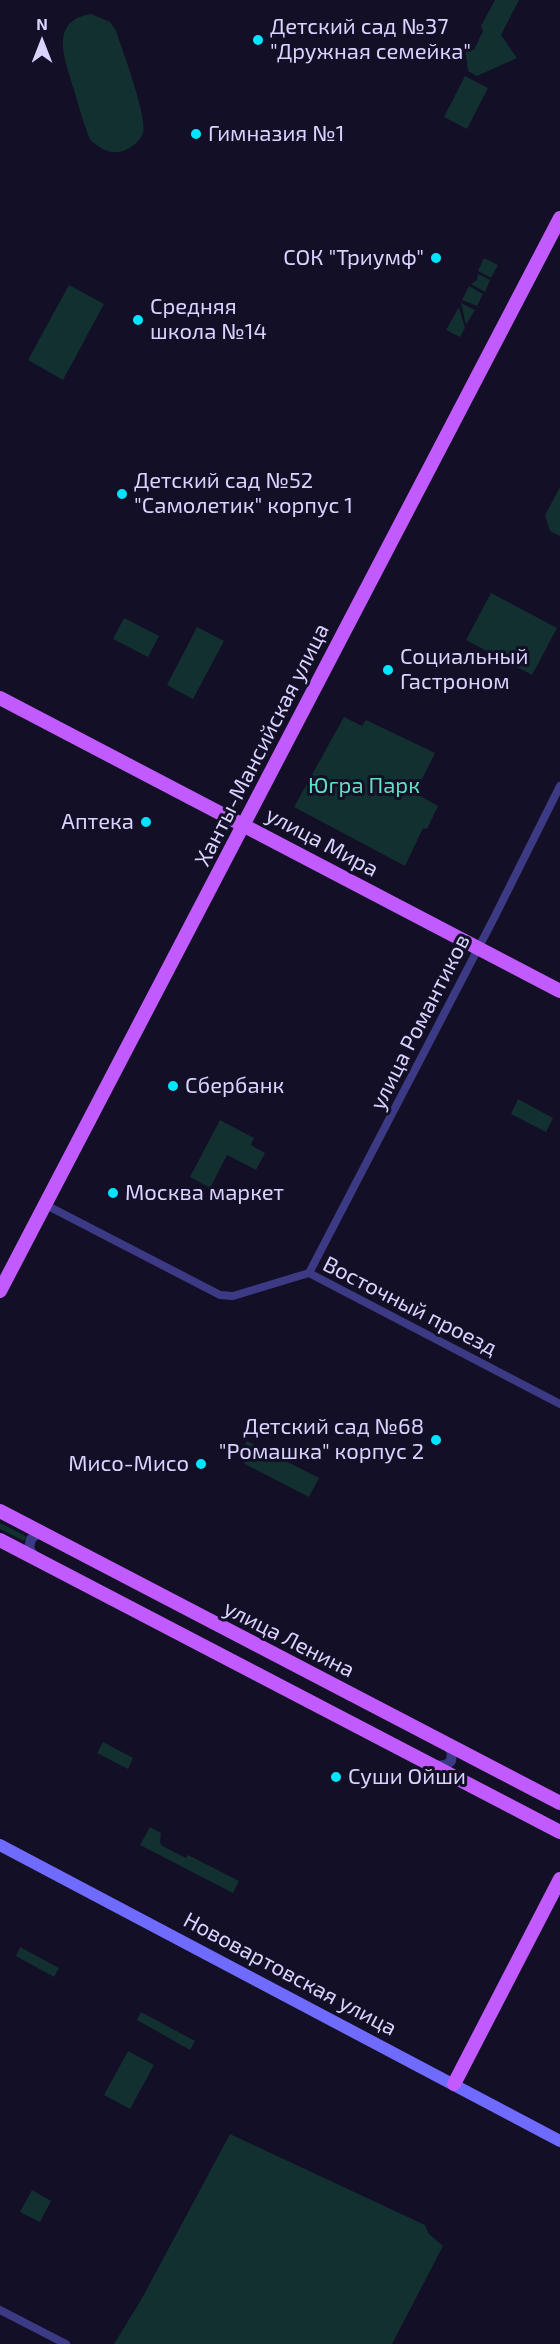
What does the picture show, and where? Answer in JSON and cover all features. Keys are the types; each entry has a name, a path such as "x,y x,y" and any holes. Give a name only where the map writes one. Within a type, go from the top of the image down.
{"main road":[{"name":"Ханты-Мансийская улица","path":"0,1291 560,218"},
{"name":"улица Мира","path":"0,698 560,991"},
{"name":"улица Ленина","path":"0,1511 560,1803"},
{"name":"улица Ленина","path":"0,1540 560,1832"},
{"name":"Нововартовская улица","path":"0,1845 560,2140"},
{"path":"454,2084 560,1880"}],"street":[{"name":"улица Романтиков","path":"309,1273 560,786"},
{"name":"Восточный проезд","path":"46,1205 220,1295 233,1296 309,1273 560,1404"},
{"path":"34,1557 29,1548 31,1539 37,1534 44,1534"},
{"path":"434,1766 446,1765 451,1761 452,1752 446,1744"},
{"path":"0,2310 66,2344"}],"green space":[{"path":"495,0 519,0 501,35 517,58 477,76 468,71 465,46 474,50 483,31 481,26"},
{"path":"91,14 110,22 116,31 142,113 144,125 142,136 135,144 123,151 105,150 90,139 64,55 64,33 69,25 77,18"},
{"path":"465,76 488,88 467,129 444,117"},
{"path":"484,258 498,265 491,278 478,271"},
{"path":"478,274 490,280 485,292 471,284 477,280"},
{"path":"69,285 104,304 63,380 28,360"},
{"path":"469,286 483,294 477,306 462,300"},
{"path":"461,303 475,310 466,325"},
{"path":"459,307 465,328 460,337 446,330"},
{"path":"560,487 560,536 550,531 545,515"},
{"path":"491,593 557,628 532,675 466,640"},
{"path":"124,618 159,636 148,657 113,639"},
{"path":"197,627 224,641 193,699 167,685"},
{"name":"Югра Парк","path":"344,717 362,726 366,720 435,753 415,793 438,806 427,829 423,828 405,866 294,807"},
{"path":"518,1099 553,1118 546,1132 511,1114"},
{"path":"220,1120 254,1138 251,1145 265,1153 256,1170 227,1155 210,1188 190,1177"},
{"path":"247,1441 319,1478 309,1497 245,1464 241,1452"},
{"path":"0,1523 24,1535 26,1537 24,1541 0,1529"},
{"path":"103,1742 133,1758 128,1769 97,1753"},
{"path":"150,1827 161,1833 162,1846 186,1858 188,1855 239,1881 233,1893 140,1845"},
{"path":"20,1947 59,1968 54,1977 16,1956"},
{"path":"141,2012 195,2041 190,2050 137,2020"},
{"path":"128,2051 154,2065 130,2109 104,2095"},
{"path":"230,2134 425,2225 429,2234 443,2246 392,2344 114,2344 141,2300"},
{"path":"32,2190 51,2201 40,2222 20,2212"}],"place":[{"name":"Детский сад №37 \"Дружная семейка\"","path":"258,40"},
{"name":"Гимназия №1","path":"196,134"},
{"name":"СОК \"Триумф\"","path":"436,258"},
{"name":"Средняя школа №14","path":"138,320"},
{"name":"Детский сад №52 \"Самолетик\" корпус 1","path":"122,494"},
{"name":"Социальный Гастроном","path":"388,670"},
{"name":"Аптека","path":"146,822"},
{"name":"Сбербанк","path":"173,1086"},
{"name":"Москва маркет","path":"113,1193"},
{"name":"Детский сад №68 \"Ромашка\" корпус 2","path":"436,1440"},
{"name":"Мисо-Мисо","path":"201,1464"},
{"name":"Суши Ойши","path":"336,1777"}]}
